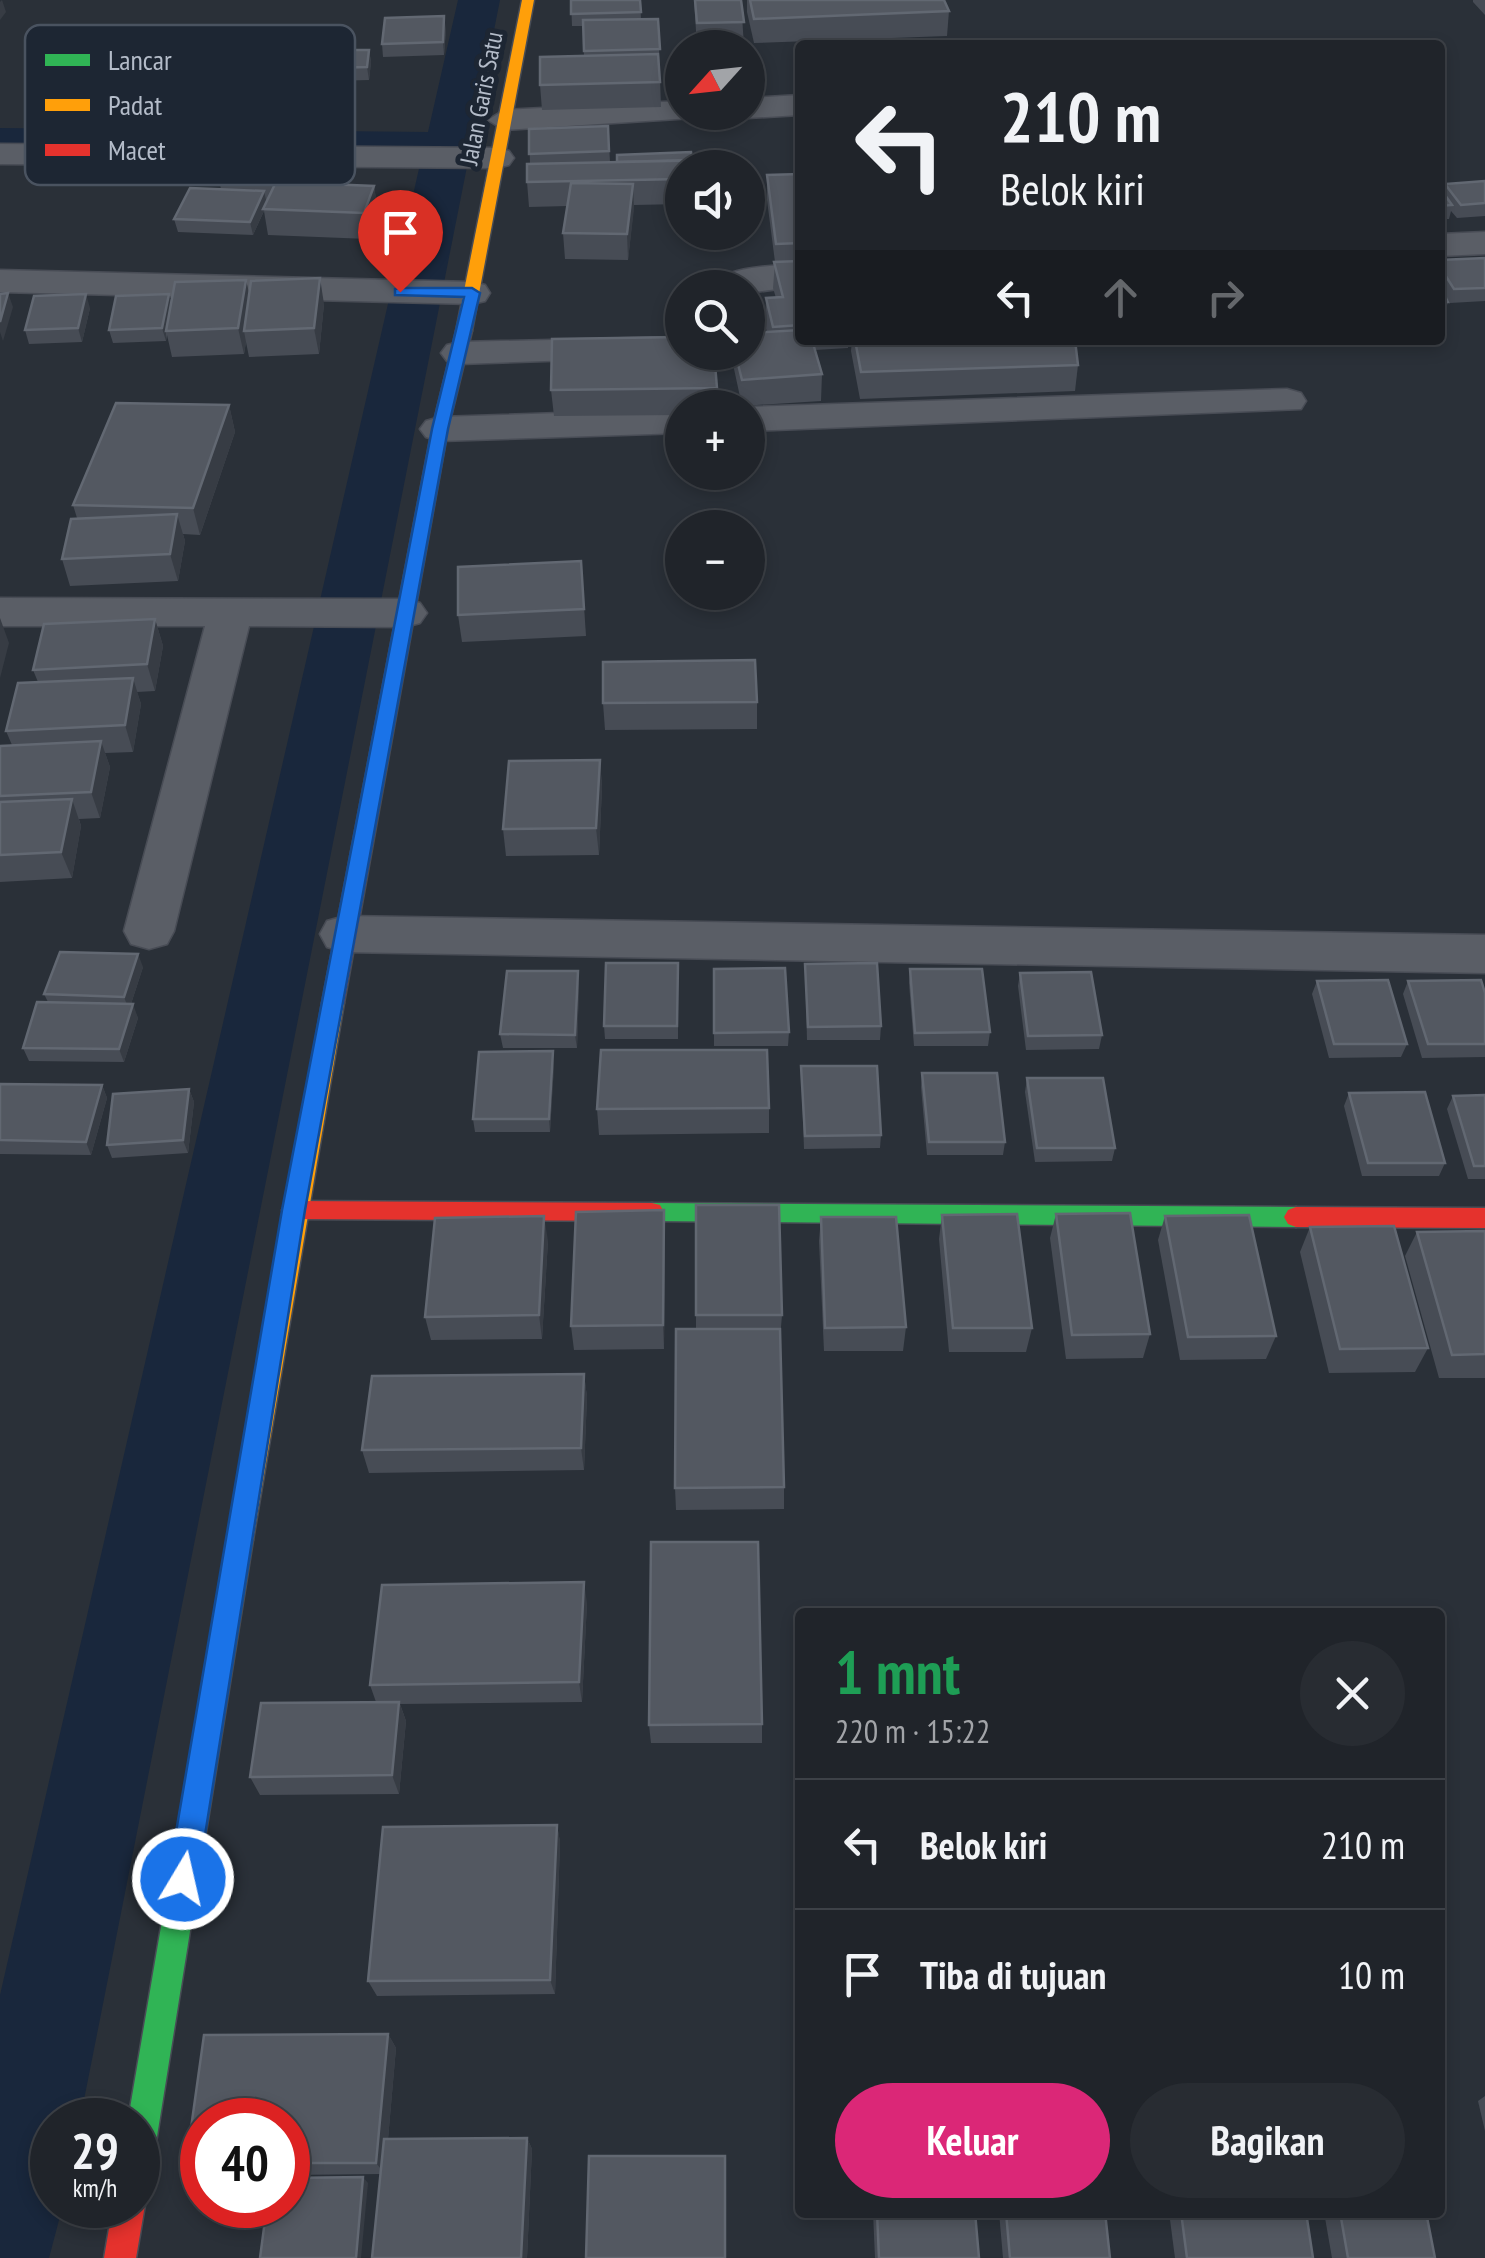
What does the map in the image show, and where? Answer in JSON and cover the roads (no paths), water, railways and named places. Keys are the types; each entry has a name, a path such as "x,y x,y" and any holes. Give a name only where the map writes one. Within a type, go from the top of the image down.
{"street":[{"name":"Jalan Garis Satu","path":"147,2098 294,1210 346,934 388,612 460,352 455,293 484,158 504,120 528,0"},
{"path":"765,107 795,105"},
{"path":"504,120 665,112"},
{"path":"0,154 25,154"},
{"path":"355,157 484,158"},
{"path":"1445,245 1485,243"},
{"path":"765,277 795,275"},
{"path":"0,281 455,293"},
{"path":"460,352 665,348"},
{"path":"765,418 1287,401"},
{"path":"440,429 665,422"},
{"path":"0,612 388,612"},
{"path":"148,931 230,614"},
{"path":"346,934 1485,954"},
{"path":"294,1210 1485,1218"},
{"path":"120,2258 125,2228"}],"waterway":[{"path":"448,146 479,0"},
{"path":"0,142 25,142"},
{"path":"355,145 448,146"},
{"path":"0,2240 448,146"}]}
